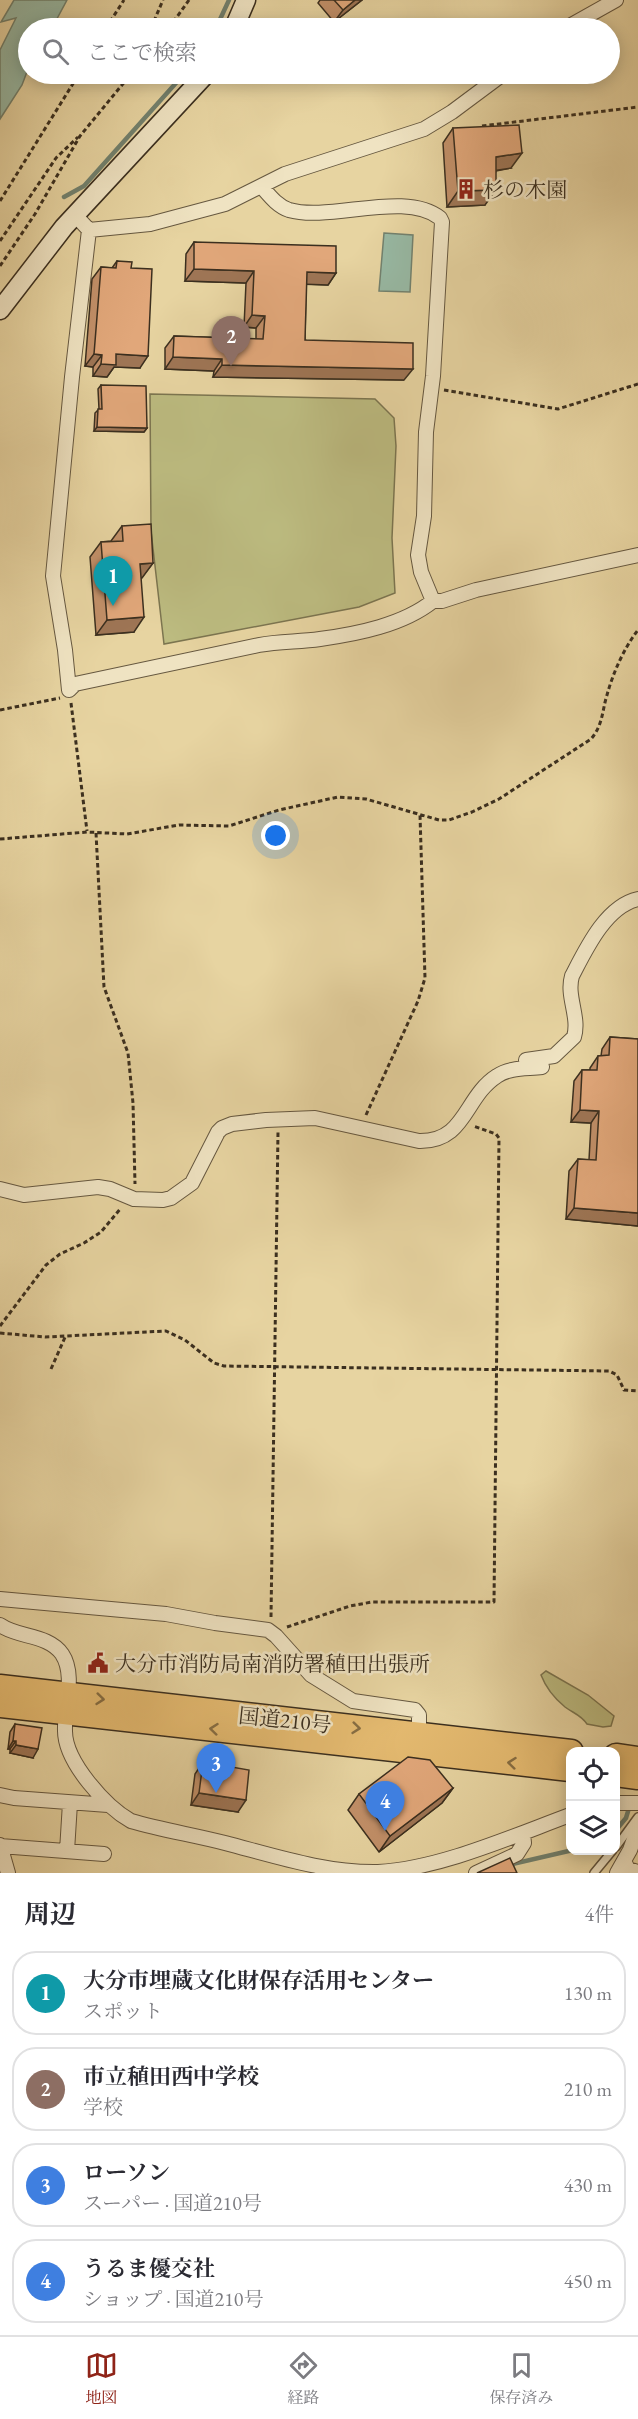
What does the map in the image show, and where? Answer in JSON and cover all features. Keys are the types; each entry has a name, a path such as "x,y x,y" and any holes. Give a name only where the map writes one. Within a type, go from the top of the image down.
{"highway":[{"name":"国道210号","path":"0,1687 67,1704 566,1768"},
{"name":"国道210号","path":"0,1705 67,1704 419,1735 566,1751"},
{"path":"620,1757 638,1759"},
{"path":"620,1775 638,1777"}],"street":[{"path":"241,14 258,0"},
{"path":"584,18 616,0"},
{"path":"0,310 51,242 197,84"},
{"path":"89,230 160,222 225,204 303,168 424,129 452,112 490,84"},
{"path":"261,186 274,200 290,210 330,212 398,207 430,212 440,218 442,234 426,432 424,524 418,555 421,572 433,601"},
{"path":"69,690 64,641 53,576 89,230 75,215"},
{"path":"69,690 75,684 259,645 279,641 321,639 390,624 433,601 442,601 470,592 638,555"},
{"path":"481,1089 486,1077 499,1065 554,1056 571,1041 576,1031 572,976 607,918 622,904 638,899"},
{"path":"0,1189 32,1195 83,1186 98,1186 110,1188 129,1197 154,1200 171,1198 192,1183 210,1144 222,1128 232,1124 315,1118 419,1141 433,1141 448,1133 460,1122 487,1082 506,1072 542,1067"},
{"path":"0,1599 166,1614 271,1632 311,1676 353,1701 415,1710 419,1715 419,1735"},
{"path":"0,1625 12,1632 48,1642 60,1651 67,1667 64,1733 69,1748 90,1785 108,1805 131,1821 287,1867 346,1872 391,1871 450,1857 566,1817"},
{"path":"0,1795 108,1805"},
{"path":"67,1851 70,1803"},
{"path":"620,1803 638,1803"},
{"path":"638,1828 621,1867 638,1872"},
{"path":"476,1873 518,1854 524,1843 523,1833"},
{"path":"8,1873 0,1845 104,1854"}],"lane":[{"path":"620,1841 638,1816"},
{"path":"594,1873 609,1855"}],"path":[{"path":"112,18 124,0"},
{"path":"155,18 163,0"},
{"path":"176,18 189,0"},
{"path":"0,201 73,84"},
{"path":"0,241 56,158 80,136 123,84"},
{"path":"480,127 638,107"},
{"path":"0,266 39,207 80,136"},
{"path":"431,388 558,409 638,384"},
{"path":"0,838 87,832 139,832 179,825 229,826 273,812 338,797 366,799 420,815 449,820 499,799 584,745 600,726 607,692 625,651 638,630"},
{"path":"0,710 59,698 69,690"},
{"path":"69,690 87,832"},
{"path":"360,1127 418,1001 425,978 420,815"},
{"path":"0,1326 46,1265 60,1254 101,1232 129,1197 136,1178 132,1090 126,1045 104,987 96,833"},
{"path":"278,1119 271,1632 350,1606 372,1602 494,1602 499,1138 496,1134 460,1122"},
{"path":"0,1333 24,1336 166,1331 185,1340 214,1363 224,1366 609,1371 617,1375 624,1390 638,1391"},
{"path":"51,1370 66,1335"}],"shaded area":[{"path":"14,0 67,0 57,18 18,18 18,84 22,84 0,119 0,50 16,18 1,22"},
{"path":"384,233 413,235 410,292 379,291"},
{"path":"150,394 375,399 394,418 396,446 392,538 395,593 359,607 164,644 151,531"},
{"path":"546,1671 588,1695 614,1716 611,1726 587,1724 580,1716 565,1707 545,1684 541,1675"}],"building":[{"path":"334,0 355,0 343,10"},
{"path":"519,125 522,153 496,157 496,190 458,191 453,128"},
{"path":"194,242 336,246 336,273 307,272 305,340 413,343 413,369 222,365 222,359 173,357 174,336 263,339 265,316 252,315 254,271 194,269"},
{"path":"117,261 132,262 131,268 152,269 148,356 116,354 116,365 101,364 102,355 94,354 101,267 116,268"},
{"path":"101,385 146,386 147,428 97,427 98,409 102,409"},
{"path":"151,524 153,563 140,564 144,617 107,620 101,542 123,541 122,526"},
{"path":"610,1037 638,1039 638,1213 574,1208 578,1159 596,1160 599,1111 580,1110 582,1070 597,1070 598,1056 609,1055"},
{"path":"15,1724 42,1728 38,1749 16,1745 16,1741 13,1741"},
{"path":"408,1757 430,1760 453,1788 390,1836 359,1794"},
{"path":"203,1762 249,1770 246,1800 199,1793"},
{"path":"510,1858 517,1873 477,1873"}],"waterway":[{"path":"221,18 229,0"},
{"path":"64,197 84,186 175,84"},
{"path":"620,1825 626,1818 629,1808"},
{"path":"508,1865 566,1852"}],"place":[{"name":"杉の木園","path":"466,189"},
{"name":"市立稙田西中学校","path":"231,366"},
{"name":"大分市埋蔵文化財保存活用センター","path":"113,606"},
{"name":"大分市消防局南消防署稙田出張所","path":"98,1663"},
{"name":"ローソン","path":"216,1793"},
{"name":"うるま優交社","path":"385,1831"}]}
